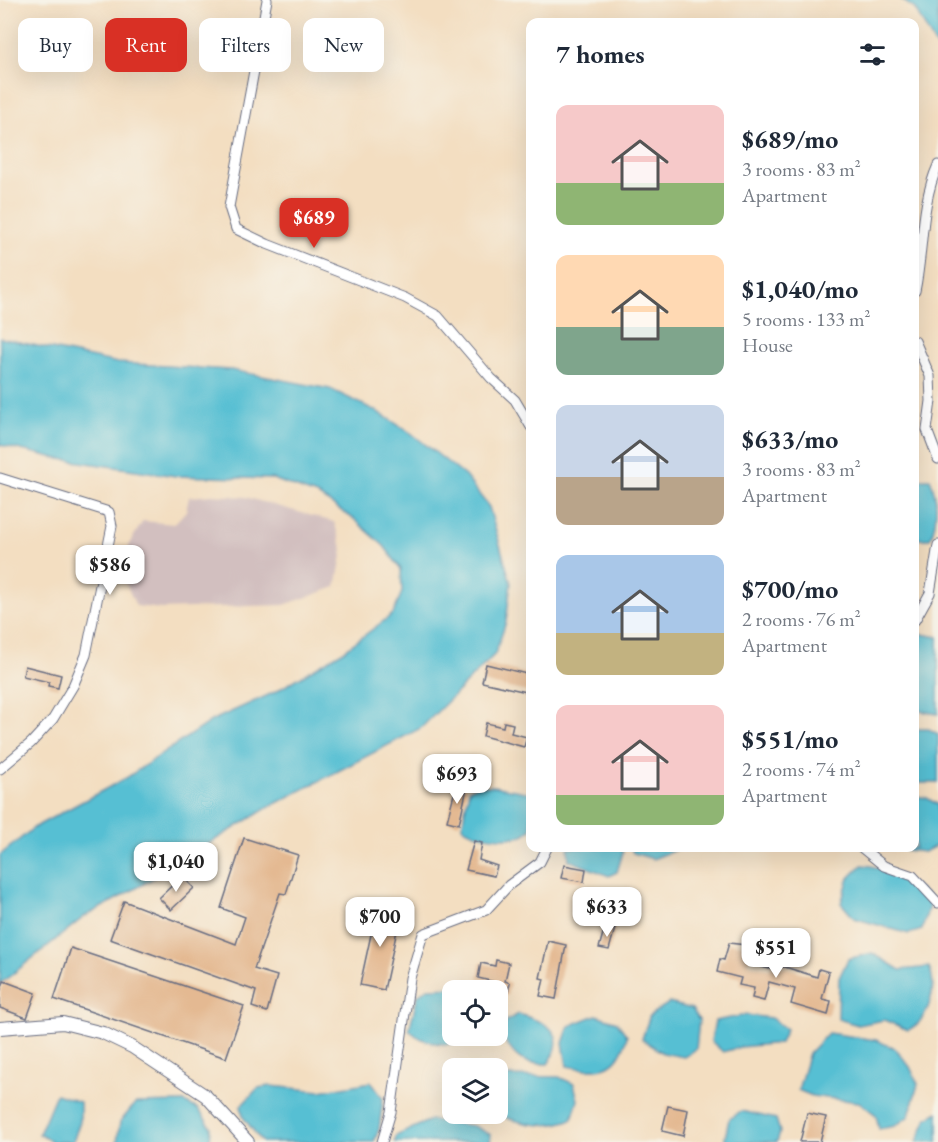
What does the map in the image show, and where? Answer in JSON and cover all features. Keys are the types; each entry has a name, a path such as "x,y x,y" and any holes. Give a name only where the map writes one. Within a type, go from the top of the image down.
{"main road":[{"path":"0,1028 63,1023 103,1033 132,1047 206,1096 248,1142"}],"street":[{"path":"267,0 229,207 236,229 278,249 405,298 438,316 491,378 515,400 526,419"},
{"path":"919,273 922,259 921,227 938,165"},
{"path":"919,350 930,376 931,401 927,430 938,459"},
{"path":"0,478 109,512 112,526 86,655 73,686 53,719 31,743 0,769"},
{"path":"919,613 930,593 938,545"},
{"path":"382,1142 391,1112 410,978 423,934 486,910 509,885 540,862 546,852"},
{"path":"867,852 884,866 913,876 938,903"}],"shaded area":[{"path":"211,495 245,497 334,522 343,550 336,587 284,605 161,609 136,606 125,582 129,544 143,521 174,524 186,511 189,497"}],"water":[{"path":"902,0 938,0 938,50 915,9"},
{"path":"0,338 118,363 231,370 330,389 376,411 411,433 465,476 489,507 511,583 506,622 495,654 421,728 267,808 140,886 84,917 0,984 0,855 35,827 126,778 211,721 275,692 342,652 393,614 402,592 401,569 384,546 354,519 319,496 273,479 176,476 60,459 0,445"},
{"path":"919,479 930,479 936,501 936,517 930,539 919,539"},
{"path":"919,634 938,637 938,714 919,711"},
{"path":"919,729 929,729 938,734 938,783 919,783"},
{"path":"476,786 493,786 526,792 526,833 517,837 497,838 477,834 462,826 469,790"},
{"path":"919,797 927,798 938,805 938,845 924,852 919,851"},
{"path":"568,852 623,852 617,872 609,876 569,860"},
{"path":"633,852 670,852 653,859"},
{"path":"862,865 880,868 899,877 931,899 922,930 909,934 854,918 841,903 849,878"},
{"path":"872,953 900,970 929,967 932,975 930,1003 921,1019 908,1030 884,1020 858,1025 838,1019 839,978 848,959"},
{"path":"428,988 442,988 442,1044 430,1042 409,1030 418,995"},
{"path":"669,1003 692,1009 699,1020 696,1049 684,1057 663,1053 642,1039 650,1015"},
{"path":"518,1014 538,1021 552,1030 557,1044 548,1064 532,1063 516,1055 508,1045 508,1020"},
{"path":"596,1015 617,1022 627,1036 619,1056 613,1063 598,1069 567,1066 563,1043 569,1026"},
{"path":"746,1015 771,1018 786,1029 780,1043 740,1047 723,1052 711,1041 715,1021"},
{"path":"828,1033 876,1040 896,1049 910,1067 918,1084 909,1116 895,1126 879,1129 876,1115 859,1102 812,1096 798,1090 809,1053"},
{"path":"508,1076 559,1077 574,1084 578,1100 572,1119 545,1125 508,1118"},
{"path":"371,1082 383,1098 379,1129 374,1142 262,1142 243,1117 241,1106 258,1088 271,1086 320,1091"},
{"path":"56,1094 80,1102 80,1121 73,1142 52,1142 39,1134"},
{"path":"184,1102 198,1109 211,1127 210,1142 117,1142 120,1122 136,1103"},
{"path":"741,1111 776,1119 780,1132 777,1142 726,1142 729,1119"},
{"path":"938,1112 938,1142 917,1142 927,1118"},
{"path":"430,1120 442,1122 442,1124 474,1126 491,1135 490,1142 395,1142 396,1136"}],"building":[{"path":"486,664 526,674 526,692 482,682"},
{"path":"25,666 61,675 58,688 48,686 49,682 23,676"},
{"path":"504,722 513,724 511,733 526,737 524,747 483,736 486,723 503,727"},
{"path":"456,786 467,788 459,824 447,821"},
{"path":"244,838 298,855 286,894 280,893 254,969 277,976 267,1012 252,1007 256,991 110,939 124,901 236,944 245,917 221,908"},
{"path":"474,841 482,843 479,860 497,866 494,876 466,870"},
{"path":"564,865 586,869 584,882 561,878"},
{"path":"182,876 194,888 171,910 159,898"},
{"path":"377,907 401,912 384,990 360,985"},
{"path":"605,926 615,928 609,950 599,948"},
{"path":"548,941 566,945 556,999 540,996 544,979 540,978"},
{"path":"729,943 754,946 749,964 770,969 771,966 785,967 817,977 819,969 829,972 822,999 831,1001 828,1015 791,1004 795,989 769,982 764,1001 752,998 754,988 739,985 741,978 717,972 720,959 724,960"},
{"path":"71,948 244,1006 226,1058 54,999"},
{"path":"496,960 509,963 505,980 478,978 481,963 495,966"},
{"path":"4,981 36,993 27,1018 0,1008 0,992"},
{"path":"668,1106 688,1110 683,1136 662,1131"},
{"path":"807,1113 826,1117 820,1142 800,1142"}]}
